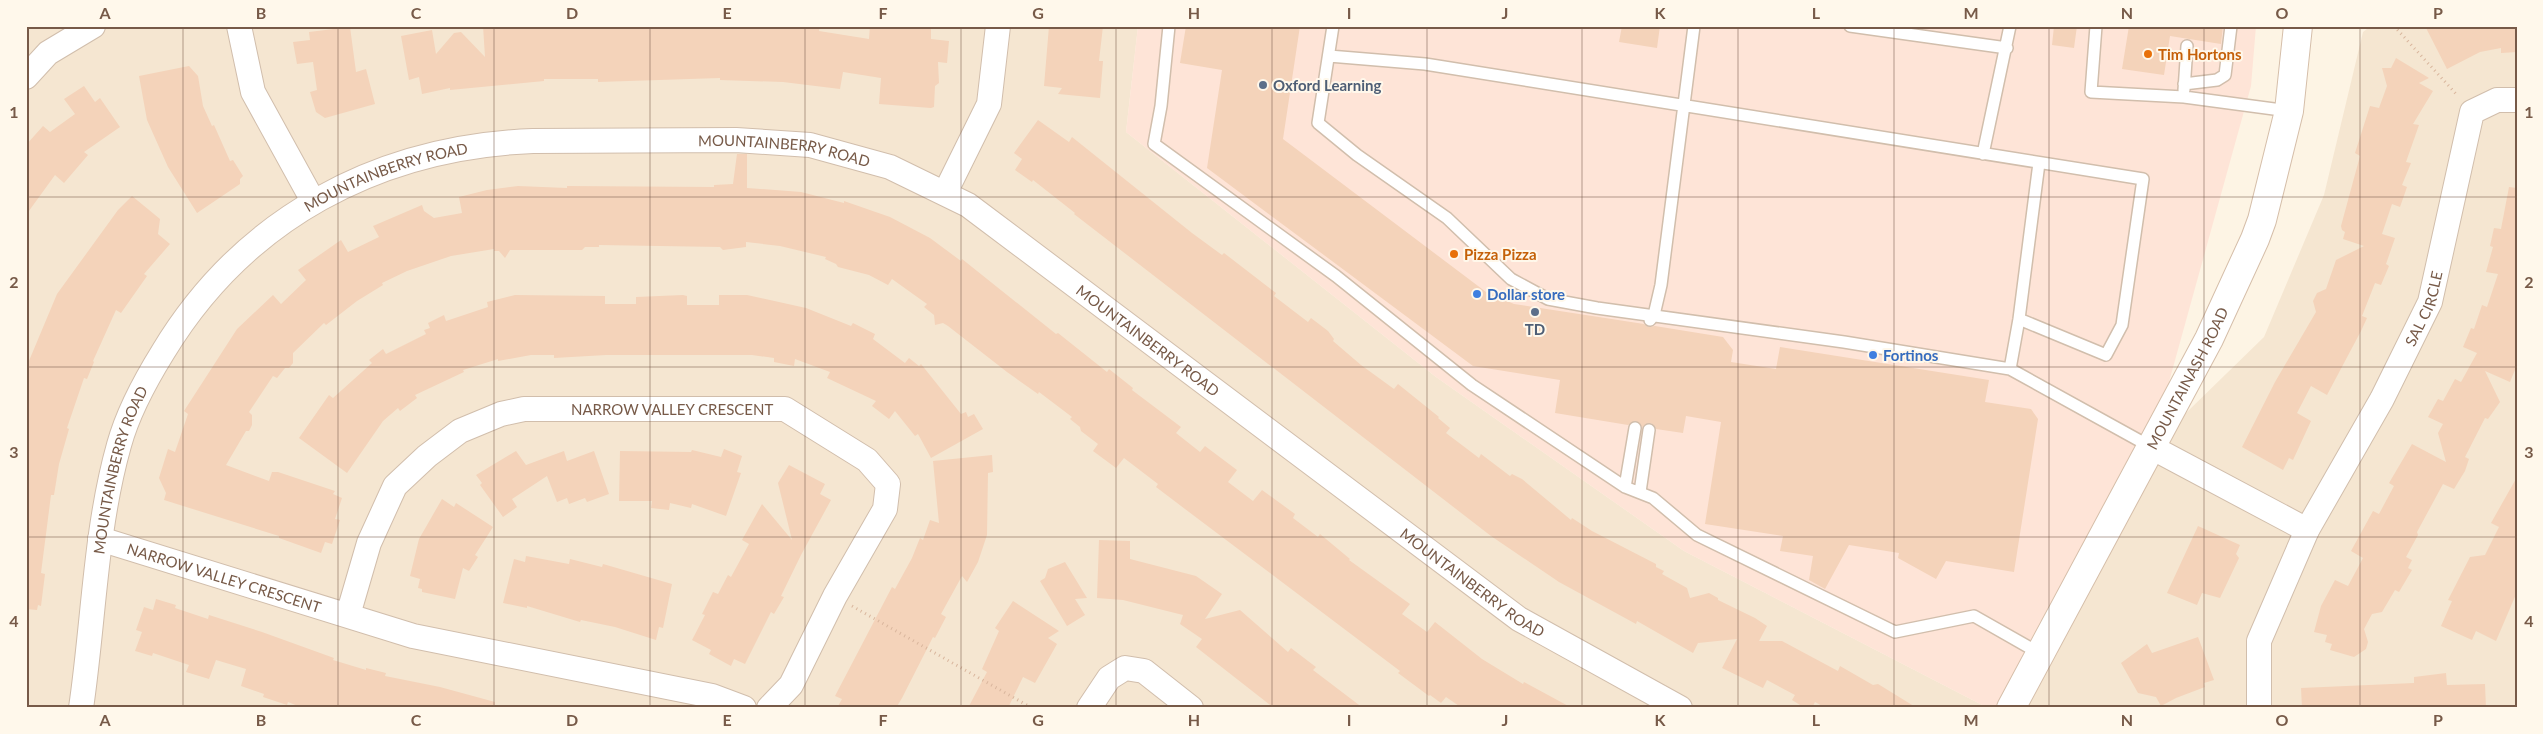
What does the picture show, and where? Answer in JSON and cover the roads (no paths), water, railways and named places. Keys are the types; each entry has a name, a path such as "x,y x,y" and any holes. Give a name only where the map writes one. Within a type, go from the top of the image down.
{"street":[{"path":"26,78 48,53 93,26"},
{"path":"239,26 253,92 313,201"},
{"path":"945,193 989,104 998,26"},
{"name":"MOUNTAINASH ROAD","path":"2011,708 2209,339 2255,239 2262,220 2289,111 2298,26"},
{"name":"SAL CIRCLE","path":"2259,708 2259,640 2307,530 2382,399 2430,302 2472,112 2497,100 2517,100"},
{"name":"MOUNTAINBERRY ROAD","path":"81,708 100,539 122,436 144,382 181,322 227,268 254,243 313,201 334,189 417,157 474,145 533,141 736,140 810,146 890,167 945,193 986,217 1519,619 1680,708"},
{"name":"NARROW VALLEY CRESCENT","path":"348,615 370,543 395,486 427,456 460,431 501,414 524,409 785,409 867,460 888,484 885,509 835,596 791,685 769,708"},
{"path":"2152,447 2307,530"},
{"name":"NARROW VALLEY CRESCENT","path":"100,539 413,636 712,696 744,708"},
{"path":"1089,708 1109,678 1125,668 1144,671 1191,708"}],"lane":[{"path":"1169,26 1161,106 1154,144 1336,276 1472,385 1625,487 1654,498 1697,536 1895,632 1974,616 2039,653"},
{"path":"1332,26 1318,123 1357,155 1447,218 1511,279 1548,299 1655,320 1844,342 2010,369 2152,447"},
{"path":"1655,320 1694,26"},
{"path":"1850,26 2007,48"},
{"path":"1983,154 2007,48 2010,26"},
{"path":"2096,26 2091,92 2184,97 2289,111"},
{"path":"2184,84 2217,80 2225,75 2231,26"},
{"path":"2184,97 2187,46"},
{"path":"1329,56 1426,64 2038,163 2143,178 2122,325 2106,356 2019,319"},
{"path":"2010,369 2019,319 2038,163"},
{"path":"1625,487 1635,428"},
{"path":"1640,492 1649,430"}],"place":[{"name":"Tim Hortons","path":"2148,54"},
{"name":"Oxford Learning","path":"1263,85"},
{"name":"Pizza Pizza","path":"1454,254"},
{"name":"Dollar store","path":"1477,294"},
{"name":"TD","path":"1535,312"},
{"name":"Fortinos","path":"1873,355"}]}
